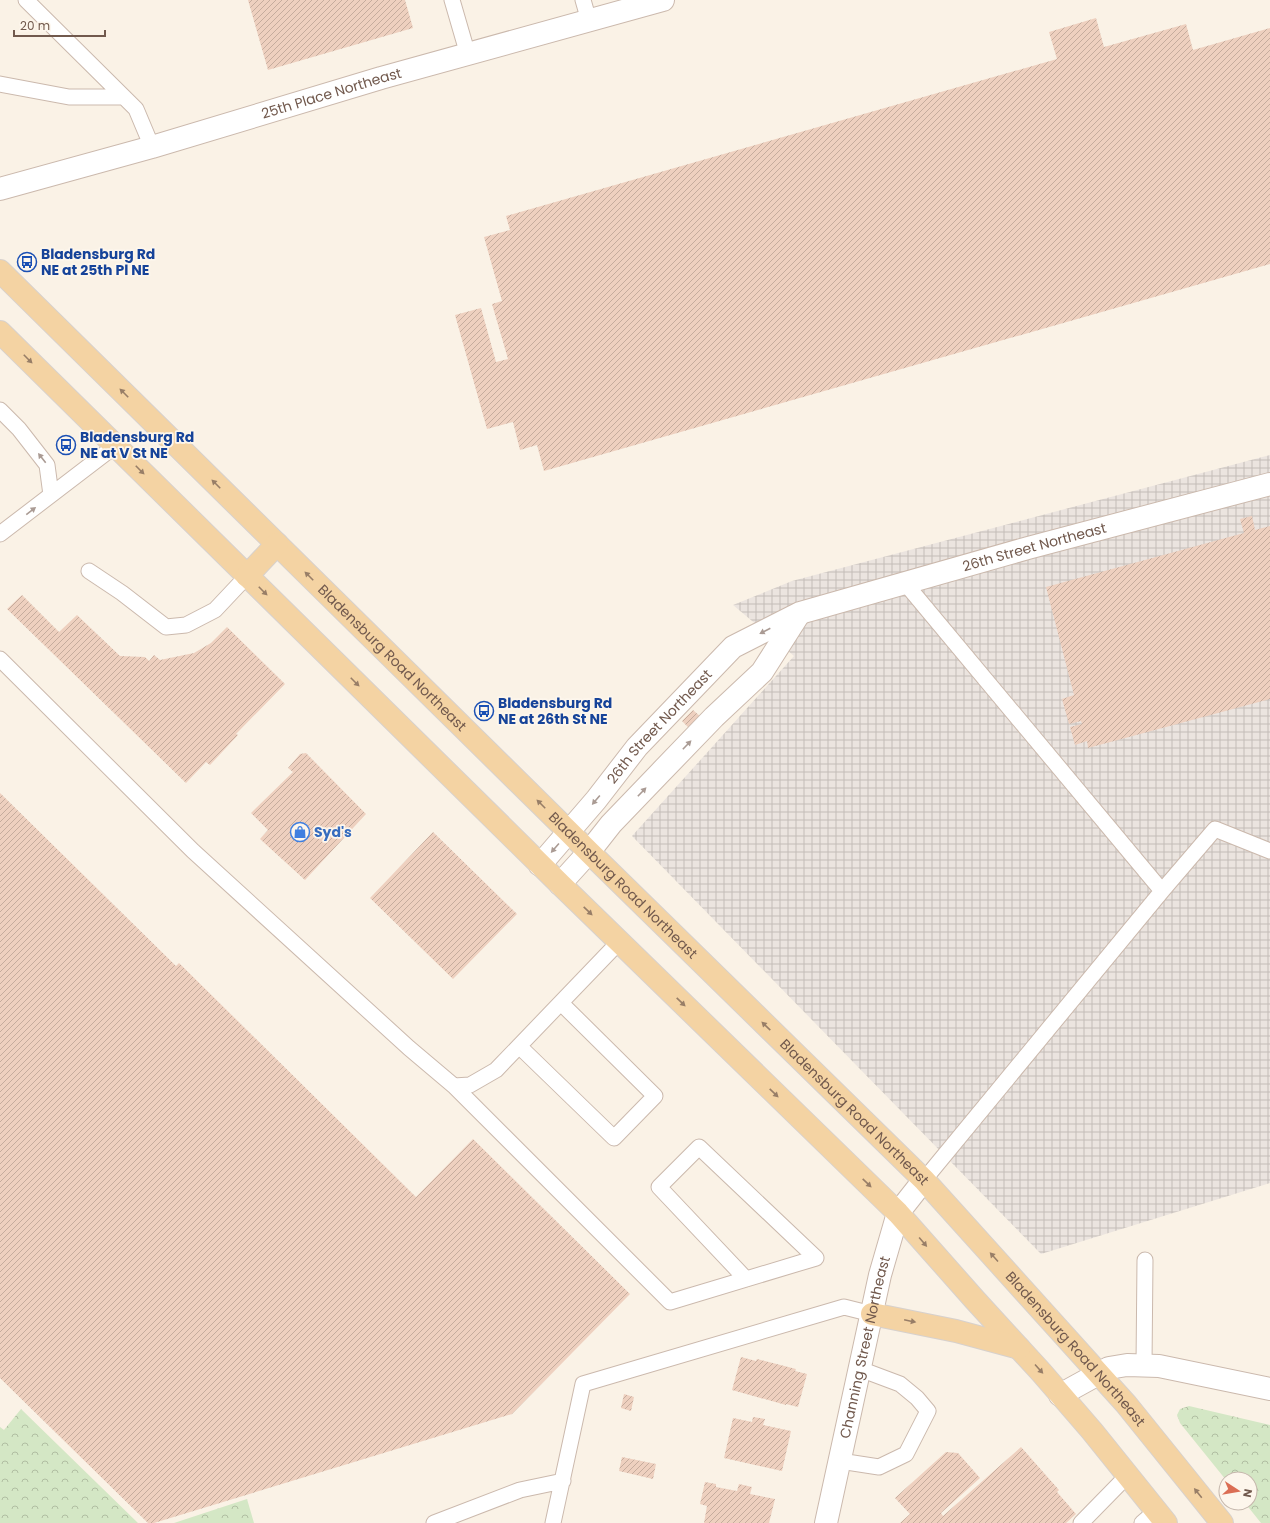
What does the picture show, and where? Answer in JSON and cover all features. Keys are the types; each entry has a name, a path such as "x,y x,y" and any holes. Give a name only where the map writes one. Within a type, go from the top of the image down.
{"main road":[{"name":"Bladensburg Road Northeast","path":"0,271 924,1180 1126,1404 1222,1523"},
{"path":"0,332 540,865 898,1213 938,1260 1019,1348 1092,1431 1127,1476 1155,1519"},
{"path":"247,576 277,544"},
{"path":"872,1314 956,1331 1019,1348"}],"street":[{"name":"25th Place Northeast","path":"1,184 152,147 381,78 663,0"},
{"name":"26th Street Northeast","path":"540,865 596,800 637,747 733,647 800,613 1028,548 1270,484"},
{"path":"560,884 589,852 611,824 714,717 762,672 800,613"},
{"name":"Channing Street Northeast","path":"826,1523 880,1275 898,1213 924,1180"},
{"path":"1060,1395 1109,1368 1144,1365 1167,1367 1270,1389"}],"lane":[{"path":"26,0 136,109 152,147"},
{"path":"452,0 468,55"},
{"path":"583,0 589,21"},
{"path":"0,84 69,97 124,97"},
{"path":"0,410 19,429 47,465 51,495"},
{"path":"0,534 115,446"},
{"path":"89,571 122,593 166,627 186,625 215,610 247,576"},
{"path":"905,583 1162,890"},
{"path":"0,659 194,851 409,1048 454,1086 670,1302 816,1258 699,1147 659,1187 746,1279"},
{"path":"924,1180 1162,890 1215,829 1270,851"},
{"path":"454,1086 470,1085 496,1070 619,942"},
{"path":"519,1046 614,1138 655,1096 561,1003"},
{"path":"1144,1365 1145,1260"},
{"path":"553,1523 583,1384 844,1307 872,1314"},
{"path":"840,1461 879,1467 906,1454 928,1411 917,1398 900,1384 860,1369"},
{"path":"1081,1523 1127,1476"},
{"path":"434,1523 520,1490 563,1481"}],"shaded area":[{"path":"1270,455 1270,1183 1041,1254 632,836 794,656 733,605 792,581"}],"green space":[{"path":"1189,1406 1270,1425 1270,1523 1261,1523 1251,1511 1258,1511 1258,1471 1219,1471 1180,1423 1177,1415 1180,1409"},
{"path":"21,1409 138,1523 0,1523 0,1427 4,1430"},
{"path":"247,1499 254,1523 174,1523"}],"building":[{"path":"248,0 405,0 413,28 268,70"},
{"path":"1096,18 1104,47 1186,24 1193,50 1270,28 1270,264 544,471 537,445 520,450 513,422 487,429 455,315 481,308 496,362 508,359 492,304 502,301 484,237 510,230 506,216 1057,59 1049,32"},
{"path":"1252,516 1255,530 1270,526 1270,699 1088,748 1087,741 1075,745 1070,727 1082,724 1081,721 1069,724 1062,699 1074,695 1046,587 1244,533 1240,519"},
{"path":"22,595 59,632 77,615 120,656 145,657 149,661 154,655 160,660 194,653 211,643 227,627 285,684 236,734 238,735 210,765 206,762 186,783 7,609"},
{"path":"693,710 702,718 691,730 682,721"},
{"path":"306,753 366,814 305,880 260,839 268,830 251,813 293,772 288,768 300,754"},
{"path":"0,793 176,966 179,963 416,1197 473,1139 630,1294 512,1414 154,1523 148,1523 0,1378"},
{"path":"433,832 517,914 453,979 370,898"},
{"path":"741,1357 756,1361 757,1359 796,1369 795,1371 807,1374 798,1407 732,1390"},
{"path":"624,1394 634,1397 631,1411 621,1408"},
{"path":"753,1417 765,1419 763,1425 791,1431 782,1471 724,1458 733,1418 752,1422"},
{"path":"1021,1447 1059,1490 1057,1492 1076,1514 1066,1523 900,1523 910,1514 895,1498 946,1452 958,1453 980,1478 941,1513 943,1516"},
{"path":"622,1457 656,1464 653,1479 619,1471"},
{"path":"705,1482 716,1484 716,1487 737,1491 739,1484 752,1487 750,1494 775,1499 769,1523 704,1523 707,1506 700,1504"}],"place":[{"name":"Bladensburg Rd NE at 25th Pl NE","path":"27,262"},
{"name":"Bladensburg Rd NE at V St NE","path":"66,445"},
{"name":"Bladensburg Rd NE at 26th St NE","path":"484,711"},
{"name":"Syd's","path":"300,832"}]}
